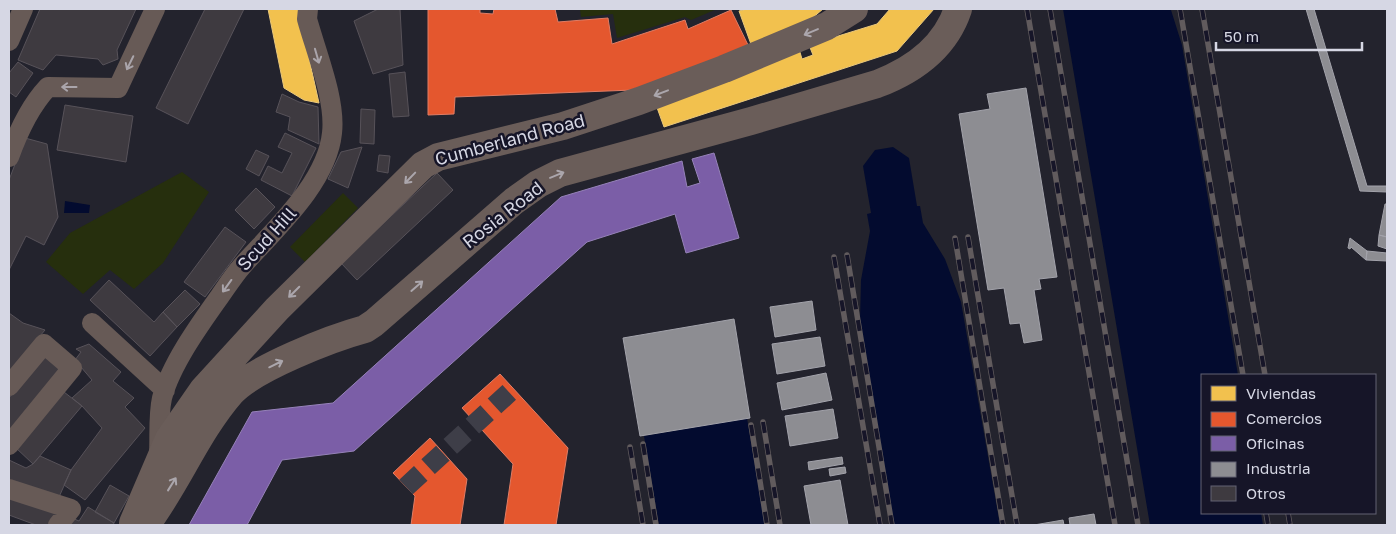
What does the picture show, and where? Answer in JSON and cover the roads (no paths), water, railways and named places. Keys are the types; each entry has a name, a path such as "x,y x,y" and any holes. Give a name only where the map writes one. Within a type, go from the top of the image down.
{"main road":[{"name":"Cumberland Road","path":"159,462 169,439 179,423 222,367 277,309 415,172 429,161 438,157 563,126 639,101 724,69 827,26 854,9"},
{"name":"Rosia Road","path":"146,525 224,402 236,389 265,370 289,358 365,329 374,323 514,201 538,184 560,173 752,121 895,78 912,68 934,50 950,28 958,9"},
{"path":"132,525 159,462"}],"street":[{"path":"9,41 23,9"},
{"path":"11,150 37,99 48,87 118,88 155,9"},
{"name":"Scud Hill","path":"159,462 160,410 170,376 200,324 240,268 296,207 323,165 332,134 333,108 307,19 308,9"},
{"path":"92,323 165,390"},
{"path":"9,386 44,344 72,368 9,445"},
{"path":"9,489 71,509 58,525"}],"water":[{"path":"1063,9 1171,10 1182,45 1238,374 1201,374 1201,514 1261,514 1263,525 1150,525"},
{"path":"893,147 909,158 917,206 920,206 923,223 945,259 961,302 1000,525 894,525 860,320 861,280 870,231 867,214 871,213 863,166 875,150"},
{"path":"65,201 90,205 89,213 64,213"},
{"path":"747,418 765,525 659,525 644,436"}],"tunnel":[{"path":"406,487 513,389"}],"railway":[{"path":"1027,9 1115,525"},
{"path":"1050,9 1138,525"},
{"path":"1180,9 1243,374"},
{"path":"1202,9 1265,374"},
{"path":"968,237 1017,525"},
{"path":"955,238 1003,525"},
{"path":"847,255 892,525"},
{"path":"834,257 880,525"},
{"path":"763,422 780,525"},
{"path":"751,425 767,525"},
{"path":"643,444 656,525"},
{"path":"630,447 643,525"},
{"path":"1266,514 1268,525"},
{"path":"1288,514 1290,525"}]}
